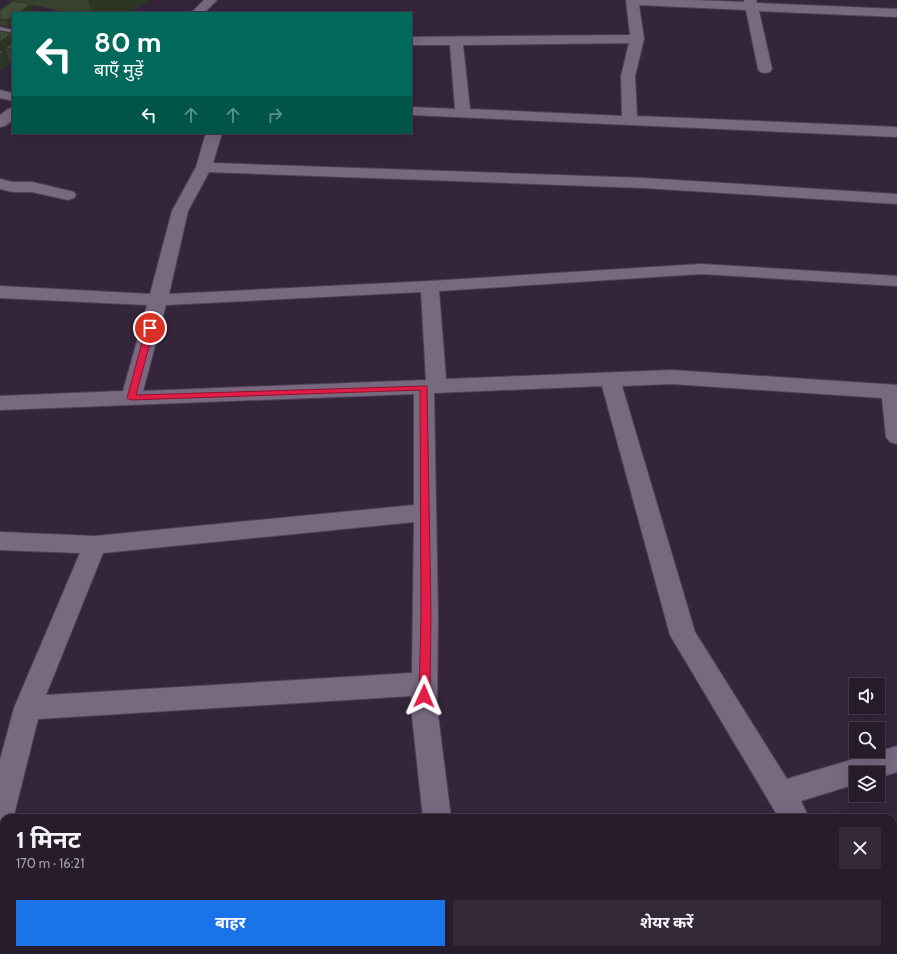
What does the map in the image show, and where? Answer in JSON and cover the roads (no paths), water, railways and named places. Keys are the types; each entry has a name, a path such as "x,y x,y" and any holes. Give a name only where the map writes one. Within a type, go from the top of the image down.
{"street":[{"path":"198,12 211,0"},
{"path":"630,120 628,76 637,39 632,1 751,3 897,12 893,0"},
{"path":"751,3 765,69"},
{"path":"0,31 12,34"},
{"path":"412,42 637,39"},
{"path":"456,42 463,113"},
{"path":"0,94 12,97"},
{"path":"412,111 897,132"},
{"path":"0,123 12,113"},
{"path":"131,398 158,300 180,211 204,167 214,134"},
{"path":"204,167 644,183 897,199"},
{"path":"0,184 14,187 32,187 68,195"},
{"path":"0,292 158,300 430,286 702,269 897,282"},
{"path":"430,286 430,387 425,512 426,616 424,707 437,814"},
{"path":"0,403 672,377 894,392 897,437"},
{"path":"610,379 683,635 792,814"},
{"path":"0,541 96,545 425,512"},
{"path":"0,814 27,708 96,545"},
{"path":"27,708 424,684"},
{"path":"780,794 897,759"}]}
